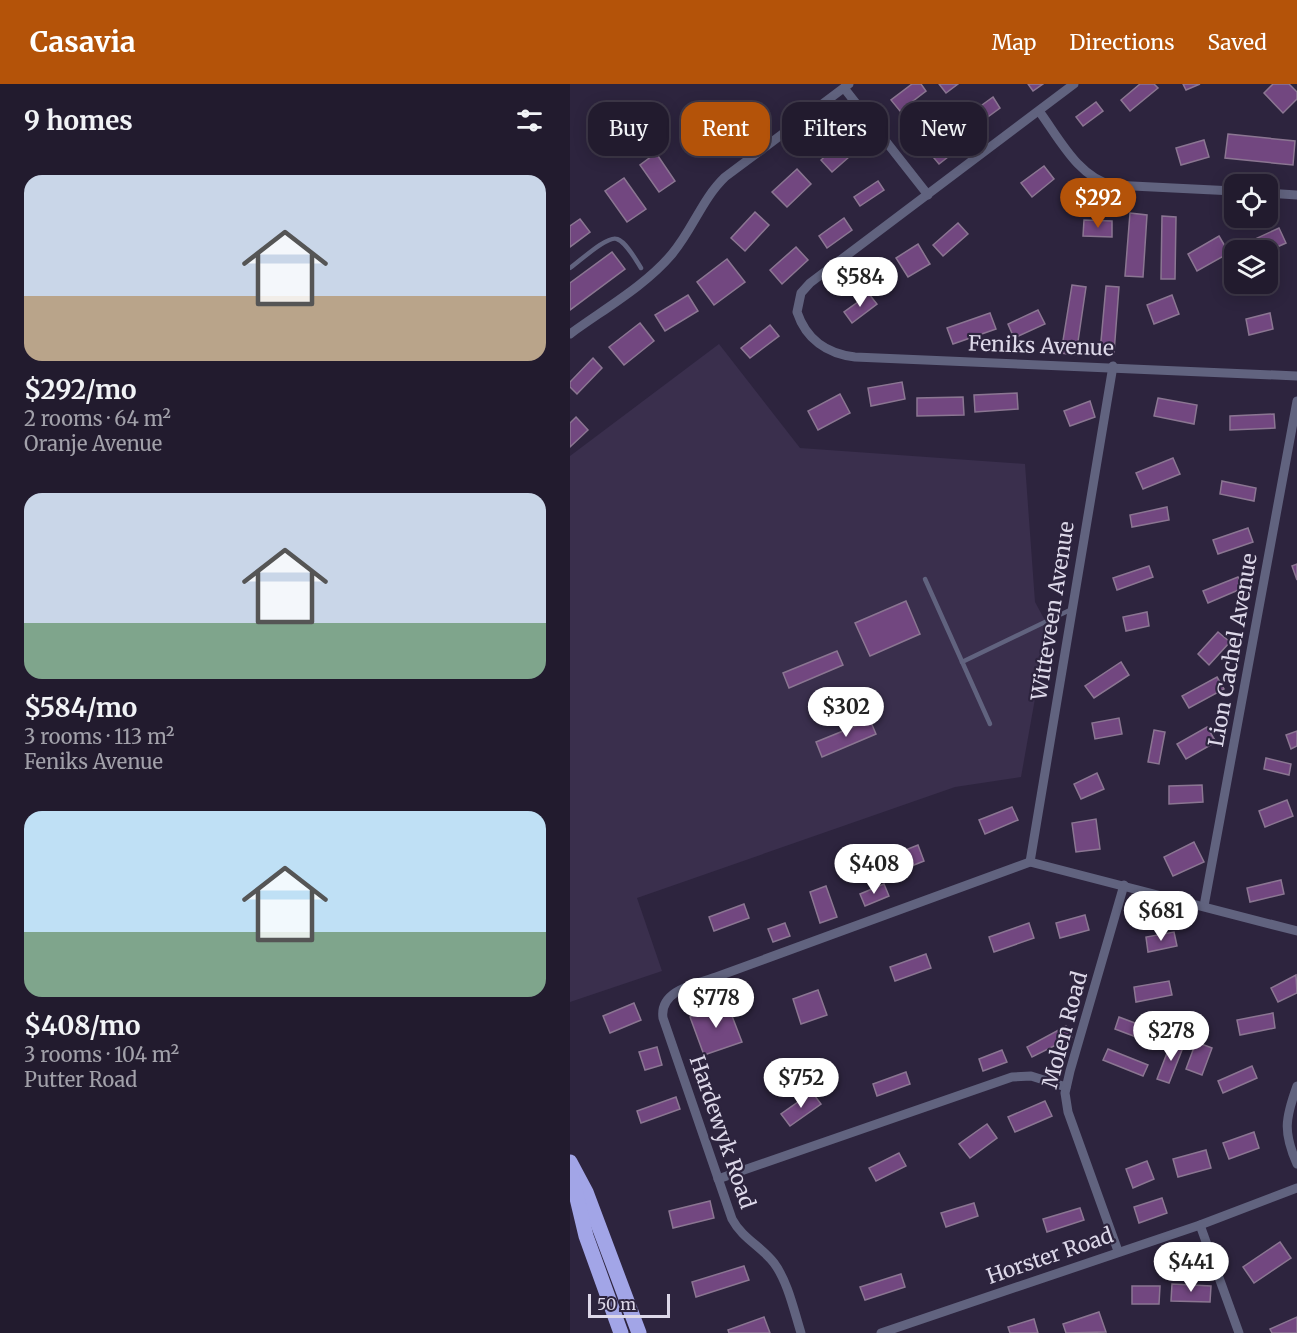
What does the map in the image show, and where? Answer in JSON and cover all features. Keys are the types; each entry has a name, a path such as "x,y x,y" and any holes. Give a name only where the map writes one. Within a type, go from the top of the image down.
{"highway":[{"path":"570,1162 586,1192 639,1333"},
{"path":"570,1170 586,1236 621,1333"}],"street":[{"path":"570,334 664,263 683,240 708,195 725,177 847,86 928,195 1074,84"},
{"path":"1039,111 1080,165 1095,180 1112,185 1224,191"},
{"path":"1278,194 1297,195"},
{"name":"Feniks Avenue","path":"928,195 805,287 797,303 800,320 819,345 847,356 1113,366 1297,376"},
{"name":"Witteveen Avenue","path":"1030,862 1113,366"},
{"name":"Lion Cachel Avenue","path":"1204,906 1297,401"},
{"path":"1030,862 1297,931"},
{"name":"Hardewyk Road","path":"801,1333 779,1271 735,1224 663,1018 663,1005 669,997 697,984 1030,862"},
{"name":"Molen Road","path":"1118,1251 1064,1100 1124,885"},
{"path":"718,1179 1012,1077 1032,1076 1066,1087"},
{"path":"1297,1086 1286,1124 1288,1141 1297,1164"},
{"name":"Horster Road","path":"881,1333 1200,1225 1297,1188"},
{"path":"1200,1225 1239,1333"}],"lane":[{"path":"570,268 606,241 614,238 620,241 641,268"},
{"path":"925,579 990,724"},
{"path":"962,662 1072,609"}],"shaded area":[{"path":"719,344 800,448 1025,464 1035,602 1048,626 1021,777 955,787 637,898 662,971 570,1002 570,456"}],"building":[{"path":"912,84 921,84 926,91 912,102 900,102 900,111 891,100"},
{"path":"939,84 958,84 946,93"},
{"path":"1028,84 1043,84 1033,91"},
{"path":"1140,84 1154,84 1158,88 1130,111 1121,100"},
{"path":"1183,84 1200,84 1186,90"},
{"path":"1273,84 1289,84 1297,92 1297,99 1283,113 1264,93"},
{"path":"993,97 1000,108 987,118 987,102"},
{"path":"1096,102 1103,111 1083,126 1076,117"},
{"path":"1228,134 1295,141 1293,165 1225,158"},
{"path":"1204,140 1209,157 1181,165 1176,148"},
{"path":"652,156 658,156 675,181 659,192 640,165"},
{"path":"826,156 850,156 832,172 821,160"},
{"path":"932,156 949,156 939,164"},
{"path":"1044,166 1054,179 1032,197 1021,183"},
{"path":"797,169 811,184 787,207 772,192"},
{"path":"624,178 646,209 627,222 605,191"},
{"path":"878,181 884,190 860,206 854,197"},
{"path":"755,212 769,225 745,251 731,238"},
{"path":"1130,213 1147,215 1143,277 1125,276"},
{"path":"1162,216 1176,217 1175,279 1161,279"},
{"path":"844,218 852,230 827,248 819,236"},
{"path":"580,219 590,232 570,247 570,226"},
{"path":"1084,220 1112,221 1112,237 1083,236"},
{"path":"958,223 968,234 943,256 933,245"},
{"path":"1279,228 1286,243 1278,247 1278,240 1253,240"},
{"path":"1219,236 1224,244 1224,256 1197,271 1188,254"},
{"path":"918,244 930,264 908,277 896,258"},
{"path":"796,247 808,260 782,284 770,270"},
{"path":"612,252 625,269 570,310 570,283"},
{"path":"727,259 745,282 714,305 697,282"},
{"path":"1072,285 1086,287 1076,355 1061,353"},
{"path":"1106,286 1119,287 1114,353 1100,352"},
{"path":"869,294 877,304 852,323 844,312"},
{"path":"688,295 698,311 665,331 655,315"},
{"path":"1172,295 1179,314 1154,324 1147,305"},
{"path":"1038,310 1045,324 1014,338 1008,324"},
{"path":"990,313 996,329 953,344 947,328"},
{"path":"1270,313 1273,329 1249,335 1246,319"},
{"path":"640,323 654,341 624,365 609,347"},
{"path":"770,325 779,336 750,358 741,348"},
{"path":"593,358 602,368 577,394 570,387 570,382"},
{"path":"902,382 905,399 871,406 868,388"},
{"path":"1017,393 1018,409 975,412 974,395"},
{"path":"840,394 850,413 818,430 808,411"},
{"path":"963,397 964,415 917,416 917,398"},
{"path":"1158,398 1197,405 1194,424 1154,416"},
{"path":"1090,401 1095,417 1070,426 1064,411"},
{"path":"1274,414 1275,428 1230,430 1230,416"},
{"path":"576,417 588,430 570,447 570,423"},
{"path":"1173,458 1180,474 1143,489 1136,473"},
{"path":"1222,481 1256,488 1254,501 1220,494"},
{"path":"1167,507 1169,520 1132,527 1130,515"},
{"path":"1248,528 1253,542 1218,554 1213,540"},
{"path":"1297,564 1297,580 1292,566"},
{"path":"1149,566 1153,577 1117,590 1113,578"},
{"path":"1238,577 1243,588 1208,603 1203,591"},
{"path":"906,601 920,634 870,656 855,623"},
{"path":"1147,612 1149,626 1126,631 1123,617"},
{"path":"1218,632 1230,642 1209,665 1198,654"},
{"path":"837,651 843,665 789,688 783,673"},
{"path":"1121,662 1129,675 1094,698 1085,686"},
{"path":"1217,677 1224,689 1189,708 1182,696"},
{"path":"1119,718 1122,734 1095,739 1092,723"},
{"path":"870,720 876,734 822,757 816,742"},
{"path":"1207,727 1216,742 1186,759 1177,744"},
{"path":"1154,730 1165,732 1159,764 1148,762"},
{"path":"1297,731 1297,746 1291,749 1286,735"},
{"path":"1266,758 1291,764 1289,775 1264,769"},
{"path":"1097,773 1104,789 1081,799 1074,784"},
{"path":"1202,785 1203,802 1169,804 1169,786"},
{"path":"1287,800 1293,816 1265,827 1259,811"},
{"path":"1012,807 1018,820 985,834 979,820"},
{"path":"1096,819 1100,849 1076,852 1072,823"},
{"path":"1194,842 1204,862 1173,876 1164,857"},
{"path":"918,845 924,861 899,871 893,855"},
{"path":"1281,880 1284,894 1250,902 1247,888"},
{"path":"884,884 889,896 865,906 860,894"},
{"path":"826,886 837,917 820,923 810,892"},
{"path":"744,904 749,918 714,931 709,917"},
{"path":"1085,915 1089,930 1060,938 1056,923"},
{"path":"785,923 790,936 773,942 768,929"},
{"path":"1029,923 1034,938 994,952 989,937"},
{"path":"1174,932 1177,946 1148,952 1146,937"},
{"path":"926,954 931,968 895,981 890,967"},
{"path":"1296,975 1297,993 1278,1002 1271,988"},
{"path":"1169,981 1172,995 1136,1002 1134,987"},
{"path":"818,990 827,1015 801,1024 793,999"},
{"path":"634,1003 641,1020 610,1033 603,1016"},
{"path":"727,1003 742,1042 704,1055 690,1017"},
{"path":"1273,1013 1275,1028 1240,1035 1237,1020"},
{"path":"1119,1017 1164,1034 1160,1046 1115,1029"},
{"path":"1066,1026 1072,1037 1032,1057 1027,1047"},
{"path":"1172,1040 1184,1045 1169,1083 1157,1079"},
{"path":"1196,1042 1212,1048 1202,1075 1186,1069"},
{"path":"657,1047 662,1065 645,1070 639,1052"},
{"path":"1108,1049 1148,1065 1143,1076 1103,1060"},
{"path":"1002,1050 1007,1062 983,1071 979,1059"},
{"path":"1252,1066 1257,1078 1223,1093 1218,1081"},
{"path":"906,1072 910,1084 877,1096 873,1084"},
{"path":"812,1092 821,1104 790,1126 781,1114"},
{"path":"676,1097 680,1109 641,1123 637,1111"},
{"path":"1045,1101 1052,1116 1015,1132 1008,1117"},
{"path":"987,1124 997,1138 970,1158 959,1144"},
{"path":"1254,1132 1259,1148 1229,1159 1223,1143"},
{"path":"1206,1150 1211,1168 1178,1177 1173,1159"},
{"path":"899,1153 906,1166 876,1181 869,1168"},
{"path":"1147,1161 1154,1179 1133,1188 1126,1169"},
{"path":"1162,1198 1167,1213 1139,1223 1134,1207"},
{"path":"710,1201 714,1218 673,1228 669,1211"},
{"path":"974,1203 978,1216 946,1227 941,1213"},
{"path":"1080,1208 1084,1220 1047,1232 1043,1219"},
{"path":"1280,1242 1291,1258 1254,1283 1243,1267"},
{"path":"744,1266 749,1280 696,1297 692,1282"},
{"path":"901,1274 905,1287 865,1300 860,1287"},
{"path":"1172,1284 1211,1286 1210,1302 1171,1301"},
{"path":"1132,1286 1160,1286 1159,1304 1132,1304"},
{"path":"1099,1312 1106,1332 1066,1333 1063,1324"},
{"path":"764,1317 770,1333 729,1333 728,1330"},
{"path":"1297,1317 1297,1333 1272,1333 1270,1329"},
{"path":"1034,1319 1038,1333 1010,1333 1008,1327"}]}
